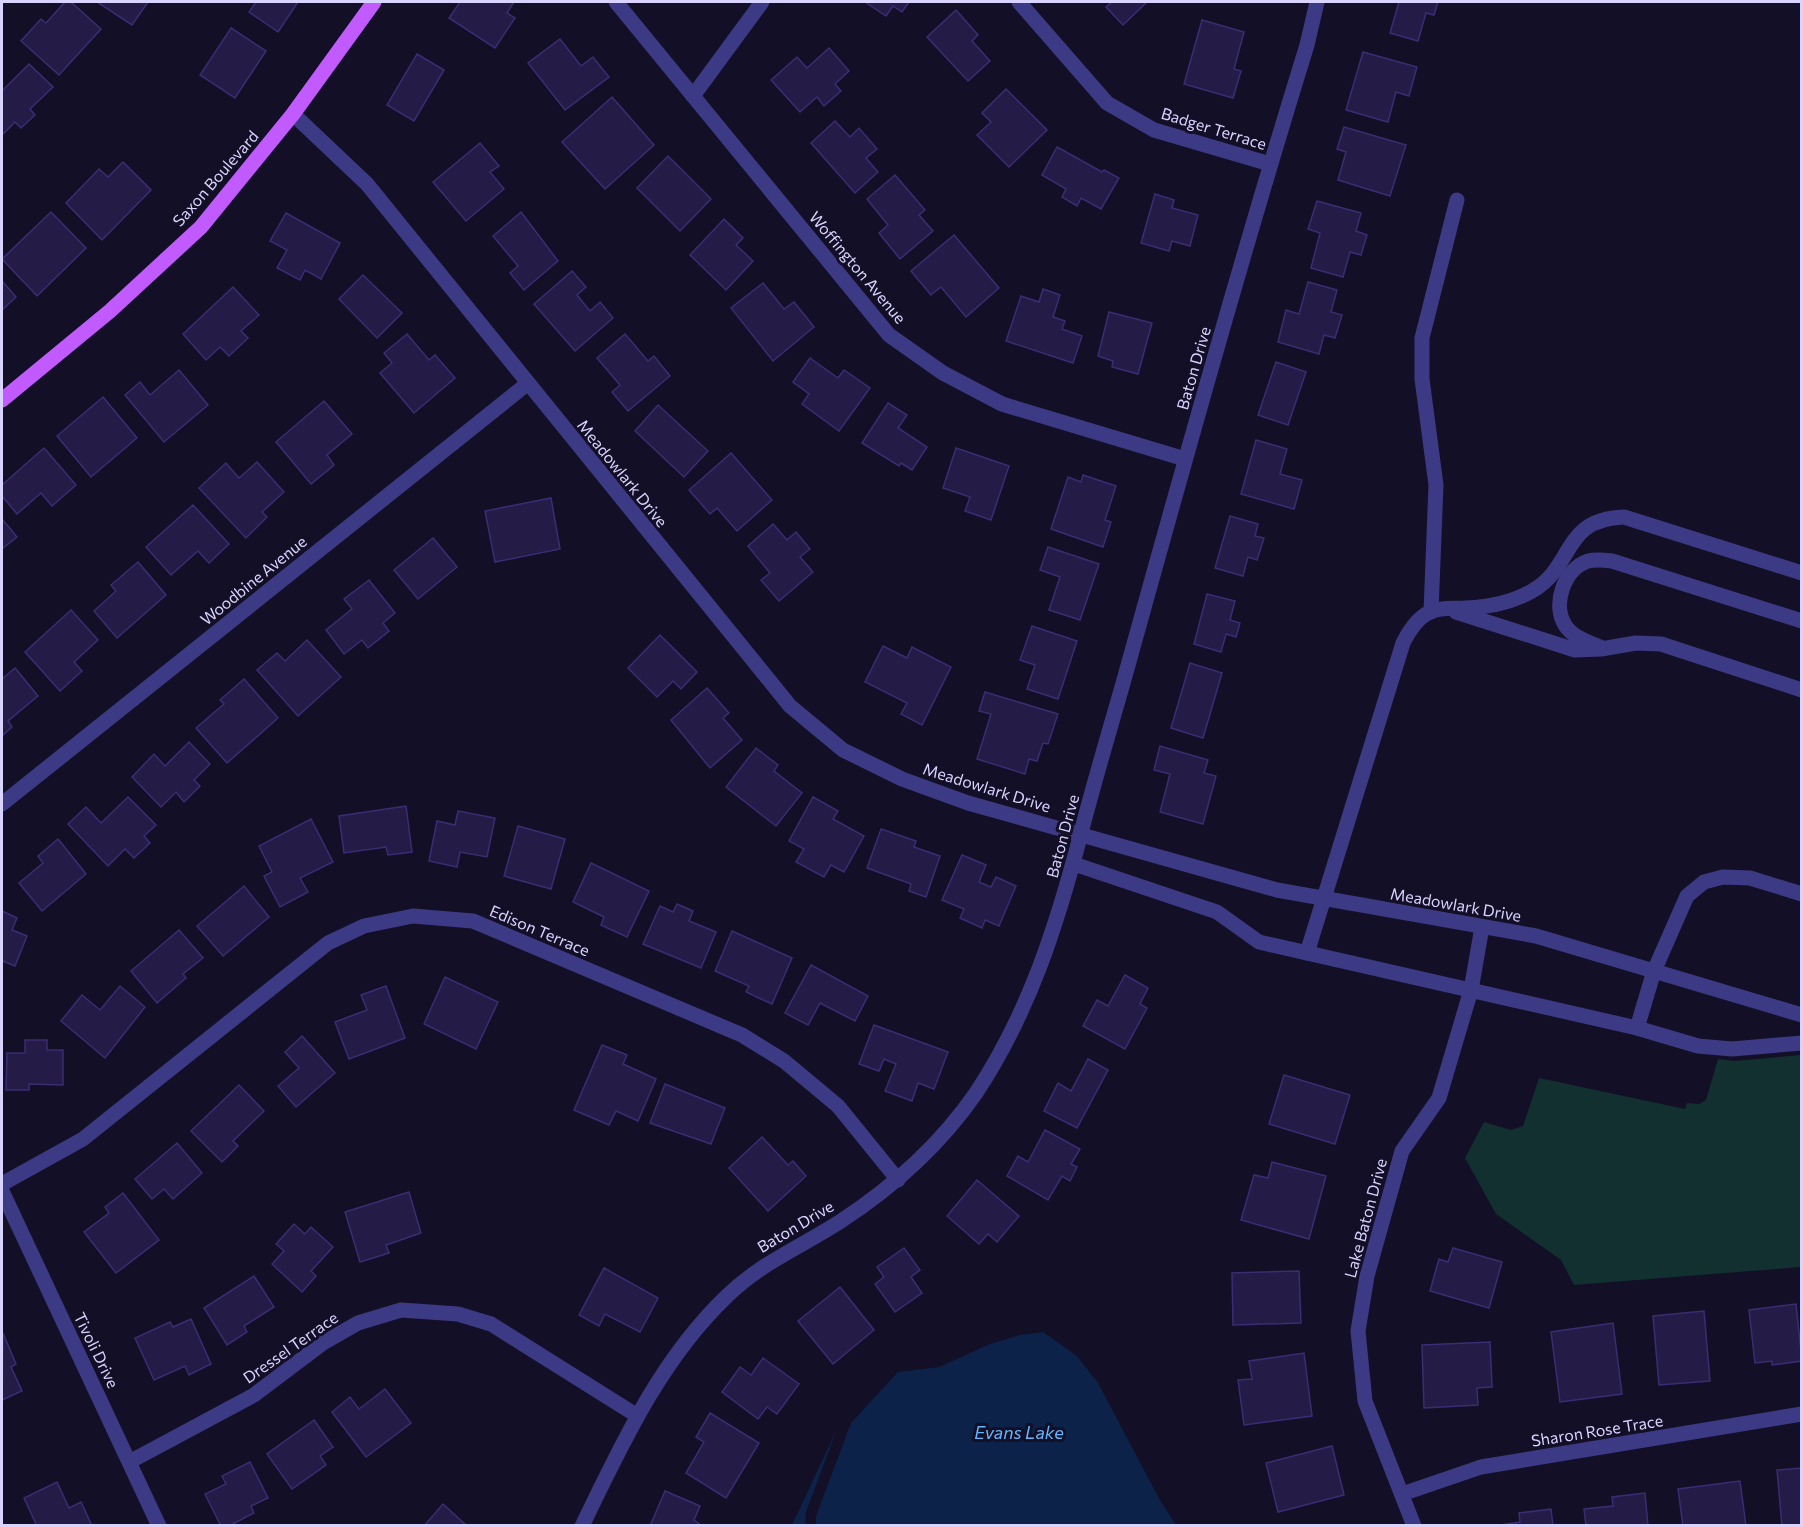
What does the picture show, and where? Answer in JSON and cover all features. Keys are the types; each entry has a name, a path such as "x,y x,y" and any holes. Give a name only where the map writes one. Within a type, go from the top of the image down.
{"main road":[{"name":"Saxon Boulevard","path":"2,400 110,311 201,227 293,114 374,2"}],"street":[{"name":"Woffington Avenue","path":"616,2 889,335 943,373 1002,404 1185,459"},
{"path":"693,96 762,2"},
{"name":"Badger Terrace","path":"1019,2 1107,103 1154,130 1270,164"},
{"name":"Baton Drive","path":"582,1526 636,1414 681,1349 726,1296 769,1261 838,1223 898,1180 941,1137 975,1094 1014,1029 1048,950 1074,864 1185,459 1270,164 1307,45 1317,2"},
{"name":"Meadowlark Drive","path":"293,114 367,184 790,706 843,750 902,779 968,804 1277,890 1536,936 1802,1015"},
{"path":"1431,612 1436,485 1422,379 1422,338 1457,200"},
{"name":"Woodbine Avenue","path":"2,804 527,384"},
{"path":"1307,953 1402,642 1410,630 1431,612 1502,605 1534,591 1545,581 1585,526 1604,518 1624,517 1802,573"},
{"path":"1562,559 1575,570"},
{"path":"1604,649 1573,634 1565,625 1561,615 1562,591 1575,570 1590,560 1612,561 1802,621"},
{"path":"1447,609 1575,650 1604,649 1636,643 1661,644 1802,690"},
{"path":"1074,864 1217,912 1258,942 1637,1028 1698,1046 1732,1050 1802,1043"},
{"path":"1637,1028 1654,972 1687,896 1704,882 1723,876 1750,878 1802,894"},
{"name":"Edison Terrace","path":"2,1184 83,1139 328,943 364,926 413,916 473,921 742,1035 784,1061 838,1106 898,1180"},
{"name":"Lake Baton Drive","path":"1414,1526 1365,1401 1358,1331 1367,1276 1402,1151 1439,1098 1471,990 1482,927"},
{"name":"Tivoli Drive","path":"2,1191 131,1461 159,1526"},
{"name":"Dressel Terrace","path":"131,1461 254,1395 323,1343 358,1323 401,1310 458,1314 491,1324 636,1414"},
{"name":"Sharon Rose Trace","path":"1402,1494 1481,1467 1802,1414"}],"green space":[{"path":"1801,1055 1801,1267 1574,1285 1561,1260 1496,1214 1465,1158 1484,1122 1511,1130 1523,1126 1539,1078 1685,1109 1687,1103 1699,1104 1706,1100 1718,1059 1734,1061"}],"water":[{"name":"Evans Lake","path":"1043,1332 1077,1356 1098,1383 1161,1502 1176,1525 816,1525 816,1516 851,1423 898,1372 939,1367 990,1344 1020,1335"},
{"path":"837,1429 806,1512 805,1525 792,1525"}],"building":[{"path":"65,2 71,2 101,29 59,75 21,41 41,19 46,23"},
{"path":"97,2 148,2 132,25"},
{"path":"256,2 298,2 278,32 249,12"},
{"path":"460,2 514,2 507,13 515,18 495,48 449,18"},
{"path":"865,2 909,2 902,12 893,6 886,16"},
{"path":"1112,2 1147,2 1123,25 1106,7"},
{"path":"1399,2 1438,2 1434,15 1426,13 1418,41 1390,33"},
{"path":"956,10 978,35 972,41 990,61 968,81 927,37"},
{"path":"1202,20 1244,32 1234,69 1241,71 1233,98 1184,84"},
{"path":"231,28 266,51 235,98 200,75"},
{"path":"560,39 581,66 593,57 609,77 565,110 528,63"},
{"path":"829,48 849,71 835,84 841,91 824,106 817,97 800,112 771,80 797,57 807,68"},
{"path":"1363,52 1417,67 1409,96 1396,92 1388,122 1346,110"},
{"path":"417,54 444,70 414,121 387,105"},
{"path":"29,64 53,87 30,109 35,115 21,128 15,122 2,135 2,91"},
{"path":"1006,89 1047,130 1009,167 977,135 991,122 982,113"},
{"path":"612,97 654,145 605,189 562,142"},
{"path":"835,121 850,137 859,128 877,149 866,158 878,172 855,193 811,143"},
{"path":"1344,127 1406,145 1390,196 1338,180 1346,152 1337,149"},
{"path":"480,143 499,166 490,172 504,189 466,221 433,182"},
{"path":"1057,147 1102,172 1104,170 1119,178 1101,209 1081,198 1077,206 1062,197 1066,189 1042,175"},
{"path":"668,156 711,199 680,231 637,188"},
{"path":"123,162 151,190 102,240 66,203 99,169 108,177"},
{"path":"895,175 925,210 919,215 933,231 900,259 879,233 888,225 867,199"},
{"path":"1155,194 1174,200 1172,208 1198,215 1190,246 1172,241 1169,251 1141,243"},
{"path":"1317,201 1361,213 1356,231 1367,235 1361,255 1350,252 1343,277 1311,268 1320,233 1308,229"},
{"path":"51,212 86,248 37,296 2,259"},
{"path":"521,212 558,261 524,290 510,273 518,266 493,236"},
{"path":"286,213 340,243 321,279 305,270 300,280 277,268 287,250 270,241"},
{"path":"724,219 743,238 736,245 753,261 726,290 690,255"},
{"path":"954,235 999,288 966,317 941,287 931,295 911,271"},
{"path":"572,271 586,287 577,295 590,311 600,302 613,318 575,351 534,304"},
{"path":"363,275 402,313 377,338 339,299"},
{"path":"2,281 16,297 2,310"},
{"path":"1308,282 1337,290 1331,312 1342,315 1335,338 1324,335 1319,354 1278,342 1286,310 1299,314"},
{"path":"763,283 784,309 794,302 814,327 773,361 731,308"},
{"path":"233,287 259,315 241,331 248,338 229,356 220,347 206,360 183,334"},
{"path":"1043,289 1060,295 1053,317 1065,321 1062,329 1082,336 1073,363 1006,341 1021,296 1039,302"},
{"path":"1109,312 1152,323 1138,374 1112,367 1113,361 1098,356"},
{"path":"407,334 429,360 435,355 455,378 414,413 380,373 392,363 384,353"},
{"path":"625,334 648,361 654,356 670,376 628,411 612,392 620,385 597,358"},
{"path":"810,358 838,378 844,370 870,388 839,431 802,404 809,394 793,382"},
{"path":"1276,362 1306,372 1288,425 1258,415"},
{"path":"179,370 208,405 164,442 125,395 140,382 150,395"},
{"path":"103,397 137,438 91,477 57,436"},
{"path":"324,401 352,434 327,455 334,465 311,484 276,442"},
{"path":"888,403 907,415 898,428 927,447 912,470 901,463 899,466 862,443"},
{"path":"658,405 708,451 684,477 635,431"},
{"path":"1256,440 1287,449 1280,474 1302,480 1294,509 1241,494"},
{"path":"44,448 76,485 52,506 41,493 17,514 2,496 2,485"},
{"path":"956,448 1009,466 991,520 965,511 970,497 943,488"},
{"path":"731,453 772,500 737,531 717,508 710,514 689,490"},
{"path":"257,462 284,492 262,512 267,517 246,538 199,488 226,463 239,478"},
{"path":"1083,475 1116,486 1105,520 1111,522 1103,547 1051,529 1068,477 1081,482"},
{"path":"551,498 560,549 495,562 485,511"},
{"path":"193,505 229,544 209,563 198,551 171,575 146,547"},
{"path":"1230,516 1258,524 1255,536 1264,538 1257,560 1248,557 1243,576 1215,568"},
{"path":"2,519 17,537 2,549"},
{"path":"773,524 787,540 796,532 810,549 800,557 813,572 779,601 761,580 770,573 748,546"},
{"path":"433,538 457,567 418,599 394,570"},
{"path":"1048,547 1099,564 1080,620 1049,610 1060,577 1040,570"},
{"path":"138,562 166,595 117,638 94,611 116,591 111,585"},
{"path":"369,580 395,613 383,623 389,631 368,648 362,640 344,654 326,630 352,609 344,599"},
{"path":"1207,594 1235,601 1230,620 1240,623 1236,637 1226,634 1221,652 1194,644"},
{"path":"71,610 98,640 74,662 82,671 60,691 25,652"},
{"path":"1032,626 1077,641 1058,699 1027,689 1035,665 1020,660"},
{"path":"660,635 697,672 681,689 673,681 657,697 628,668"},
{"path":"307,640 341,677 298,716 257,670 277,653 285,661"},
{"path":"883,646 907,658 912,647 951,667 922,725 901,714 907,703 865,682"},
{"path":"1190,663 1222,673 1203,738 1171,728"},
{"path":"15,668 38,696 8,721 12,727 2,736 2,679"},
{"path":"244,679 278,718 227,763 196,728 224,704 220,700"},
{"path":"707,688 729,713 723,718 742,740 710,768 671,720"},
{"path":"985,692 1058,714 1048,744 1043,743 1037,761 1029,759 1025,774 977,759 991,714 979,711"},
{"path":"189,742 210,764 194,780 200,786 184,802 176,792 161,807 132,777 154,754 165,766"},
{"path":"1160,746 1208,760 1204,773 1216,776 1203,824 1160,812 1170,774 1154,770"},
{"path":"756,748 778,765 774,771 802,793 776,826 726,787"},
{"path":"128,797 156,825 144,836 150,843 134,858 125,849 108,866 68,824 86,807 101,823"},
{"path":"813,797 838,811 833,819 864,836 844,872 831,865 824,877 796,862 804,849 789,841"},
{"path":"406,806 412,852 388,855 386,847 344,853 339,816"},
{"path":"458,811 495,818 487,857 460,852 457,867 429,861 437,821 455,825"},
{"path":"311,819 333,862 300,878 308,892 280,907 264,876 272,872 259,846"},
{"path":"518,826 565,839 551,889 504,876"},
{"path":"881,829 916,841 914,847 940,856 926,897 909,891 911,884 867,868"},
{"path":"58,839 86,874 42,911 19,883 43,863 38,856"},
{"path":"962,855 986,865 979,882 991,887 996,877 1016,886 999,926 985,920 982,928 960,918 964,909 942,900"},
{"path":"591,863 649,891 627,937 601,925 604,917 573,902"},
{"path":"244,886 269,917 223,956 197,926"},
{"path":"677,904 693,911 689,921 716,932 701,968 643,944 660,906 673,912"},
{"path":"2,911 17,918 12,930 27,936 15,966 3,961 2,964"},
{"path":"179,930 203,958 183,974 186,978 157,1003 131,971"},
{"path":"732,931 792,958 772,1004 746,992 749,986 715,971"},
{"path":"811,965 868,996 855,1021 820,1003 808,1025 785,1013"},
{"path":"1125,975 1148,988 1140,1004 1147,1008 1125,1049 1083,1026 1097,1000 1108,1006"},
{"path":"445,977 498,1002 476,1049 424,1024"},
{"path":"120,986 145,1007 105,1058 61,1021 82,995 100,1010"},
{"path":"386,986 405,1038 349,1059 335,1022 367,1010 361,995"},
{"path":"874,1025 948,1052 934,1089 918,1083 912,1101 885,1091 896,1064 884,1059 879,1071 859,1064"},
{"path":"302,1036 335,1073 296,1107 278,1086 299,1068 285,1052"},
{"path":"25,1040 47,1040 47,1050 63,1050 63,1085 29,1084 29,1090 6,1090 7,1053 25,1053"},
{"path":"602,1045 627,1055 623,1064 656,1079 638,1121 616,1111 609,1125 574,1110"},
{"path":"1088,1059 1108,1070 1077,1128 1044,1111 1058,1083 1071,1091"},
{"path":"1284,1075 1350,1095 1335,1144 1269,1124"},
{"path":"665,1084 725,1108 711,1144 650,1123"},
{"path":"239,1085 264,1111 233,1141 238,1146 222,1162 191,1131"},
{"path":"1045,1130 1080,1149 1071,1164 1077,1167 1070,1181 1062,1176 1048,1200 1007,1176 1018,1156 1028,1162"},
{"path":"762,1137 788,1165 793,1161 806,1176 768,1211 729,1168"},
{"path":"177,1143 202,1173 173,1199 164,1189 152,1199 135,1179"},
{"path":"1272,1162 1326,1176 1309,1239 1241,1220 1254,1175 1268,1178"},
{"path":"977,1180 1019,1216 997,1242 988,1234 979,1244 947,1216"},
{"path":"409,1192 421,1233 386,1245 389,1253 360,1262 345,1212"},
{"path":"123,1193 159,1240 116,1273 84,1232 109,1213 105,1207"},
{"path":"294,1224 305,1234 311,1227 333,1247 311,1271 316,1276 302,1292 272,1264 284,1251 276,1244"},
{"path":"904,1248 920,1270 911,1277 922,1293 895,1312 875,1284 884,1277 877,1267"},
{"path":"1453,1248 1502,1262 1489,1308 1430,1291 1439,1259 1448,1262"},
{"path":"604,1268 658,1298 640,1332 605,1314 599,1326 579,1315"},
{"path":"1299,1271 1301,1323 1233,1325 1232,1273"},
{"path":"254,1276 274,1307 244,1326 247,1332 227,1345 204,1308"},
{"path":"840,1287 874,1330 833,1364 798,1321"},
{"path":"1796,1304 1802,1361 1772,1365 1772,1361 1755,1363 1749,1310"},
{"path":"1704,1311 1710,1381 1659,1385 1653,1316"},
{"path":"191,1319 211,1364 189,1375 185,1366 154,1380 135,1338 170,1322 173,1327"},
{"path":"1613,1323 1622,1394 1560,1402 1551,1332"},
{"path":"3,1333 16,1364 11,1367 22,1391 2,1400"},
{"path":"1490,1342 1492,1387 1477,1388 1478,1405 1424,1408 1422,1345"},
{"path":"1304,1353 1312,1416 1244,1425 1238,1380 1252,1379 1249,1361"},
{"path":"763,1358 799,1384 777,1414 767,1407 758,1419 722,1392 740,1367 751,1375"},
{"path":"385,1389 411,1423 366,1457 332,1412 350,1397 359,1409"},
{"path":"710,1413 759,1443 726,1498 686,1473 704,1442 696,1437"},
{"path":"314,1420 333,1447 320,1456 326,1465 292,1489 267,1454"},
{"path":"1332,1446 1344,1495 1278,1512 1266,1463"},
{"path":"250,1462 268,1498 251,1506 254,1513 229,1526 221,1526 205,1494 226,1484 222,1476"},
{"path":"1802,1468 1802,1526 1782,1526 1777,1470"},
{"path":"1740,1481 1746,1526 1683,1526 1678,1489"},
{"path":"57,1482 69,1508 81,1502 92,1526 37,1526 24,1498"},
{"path":"665,1491 700,1506 694,1520 702,1526 650,1526"},
{"path":"1645,1493 1648,1526 1586,1526 1584,1509 1613,1506 1612,1497"},
{"path":"443,1504 467,1526 424,1526"},
{"path":"1551,1509 1553,1526 1494,1526 1520,1522 1519,1513"}]}
